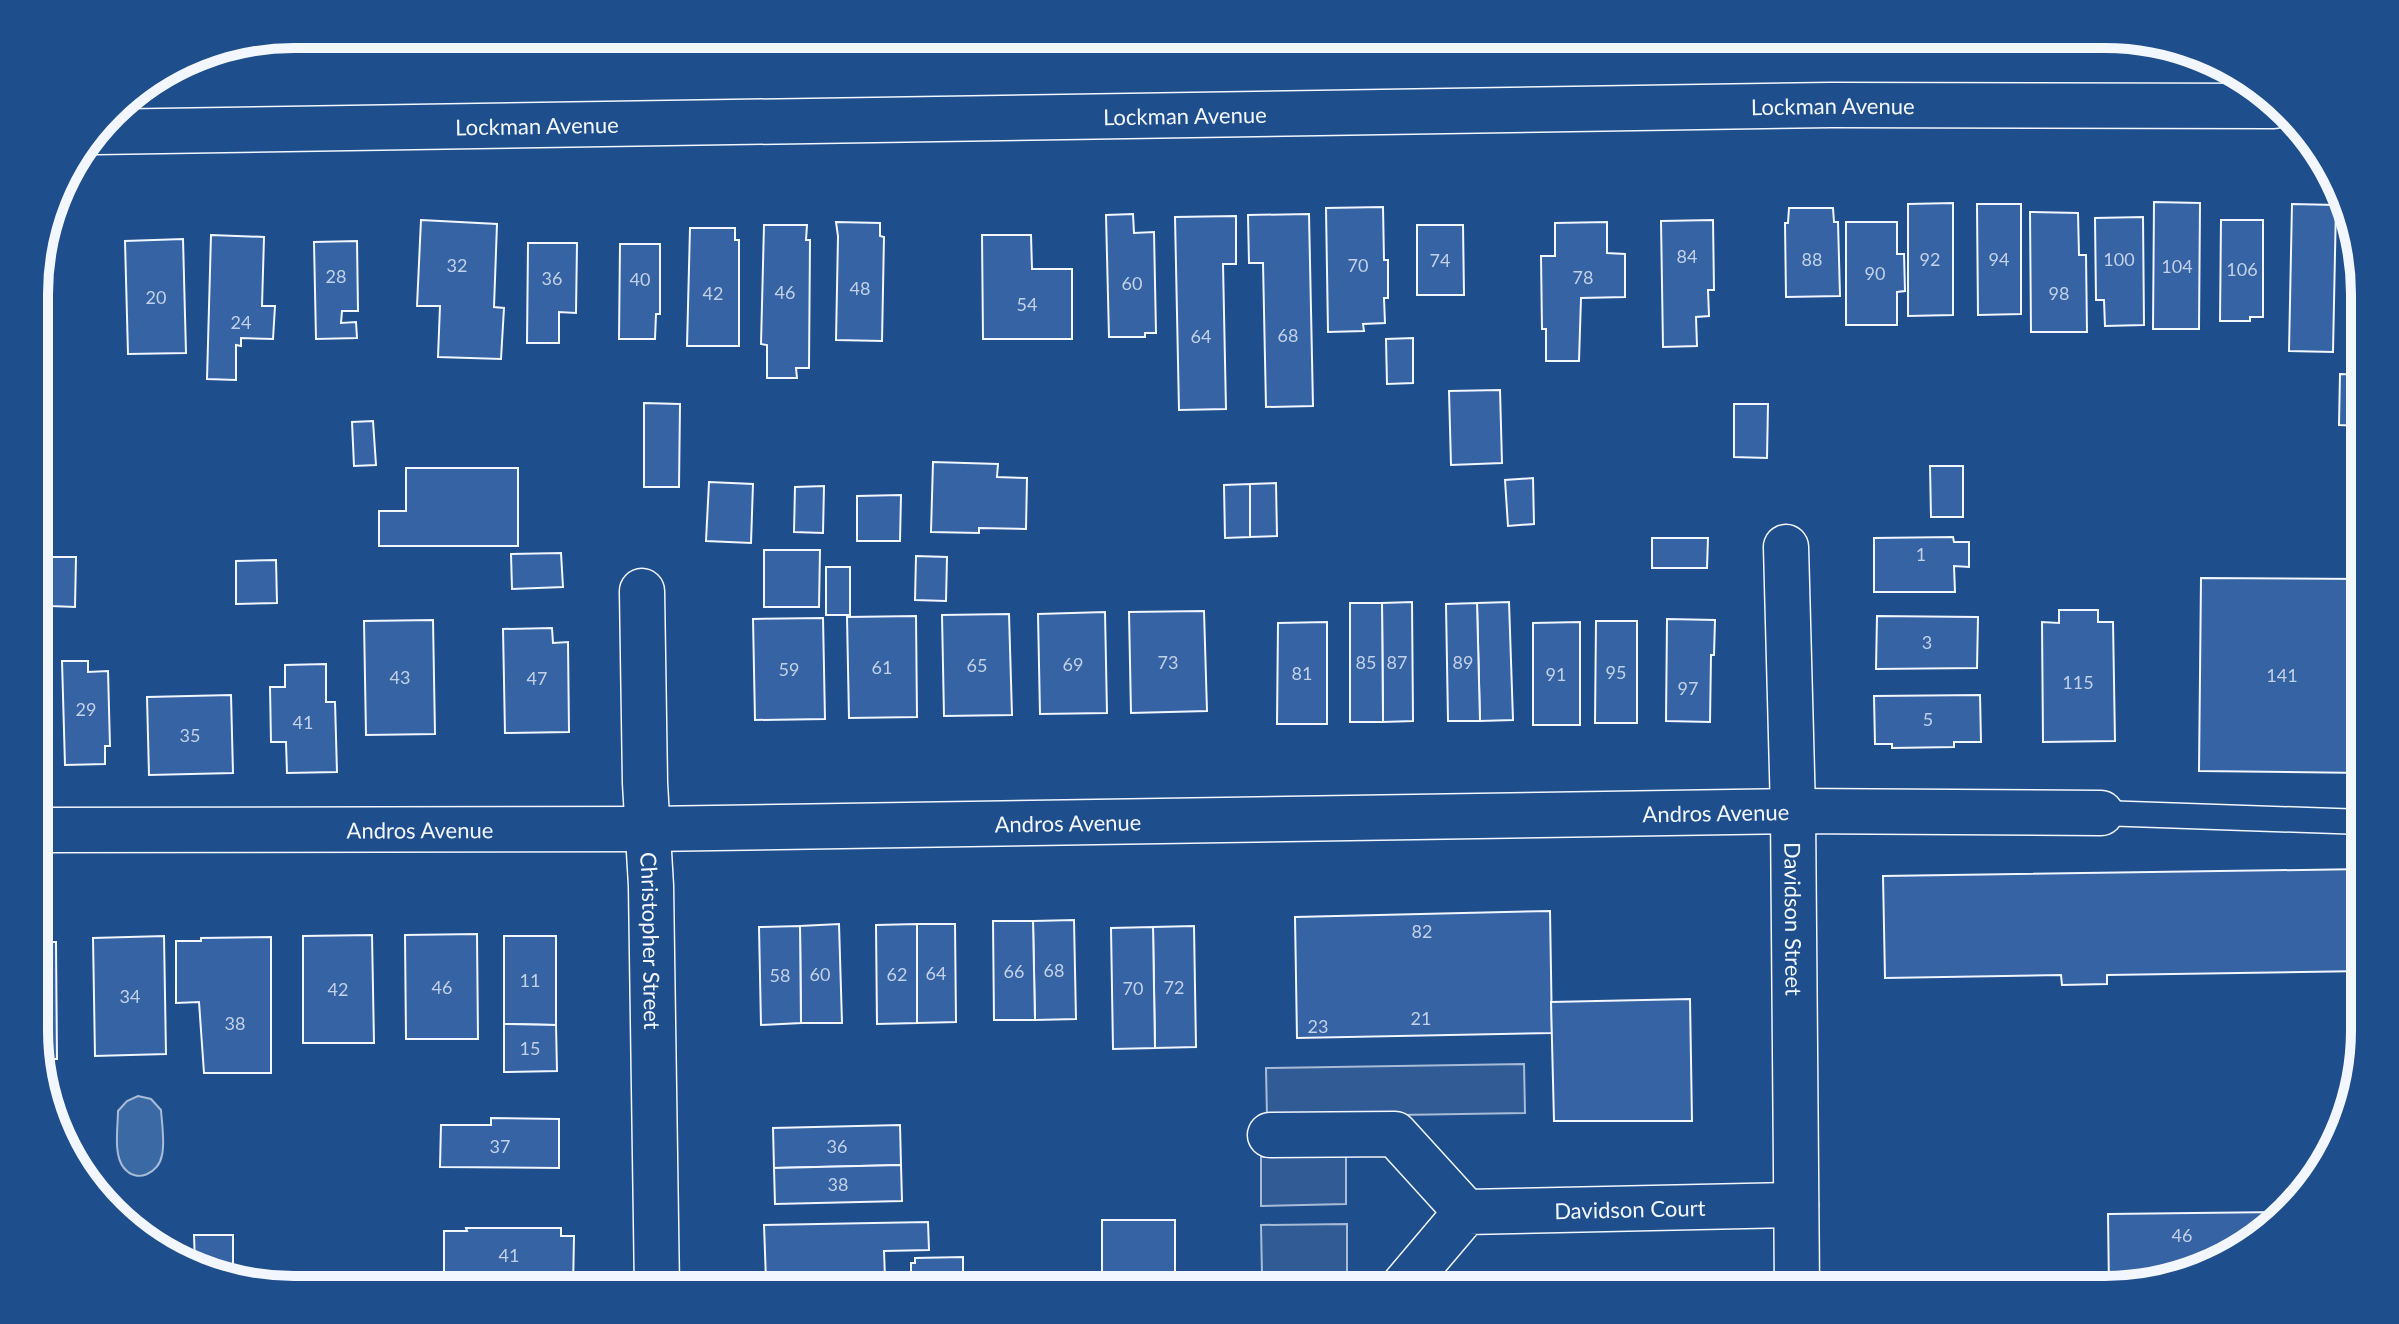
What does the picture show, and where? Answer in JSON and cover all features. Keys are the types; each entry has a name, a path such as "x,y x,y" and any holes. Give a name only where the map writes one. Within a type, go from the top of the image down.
{"street":[{"name":"Lockman Avenue","path":"109,132 1831,105 2263,106"},
{"name":"Davidson Street","path":"1786,547 1793,811 1797,1275"},
{"name":"Christopher Street","path":"642,591 657,1276"},
{"name":"Andros Avenue","path":"48,830 649,829 1793,811 2101,813"},
{"path":"1270,1135 1395,1134 1466,1212 1412,1275"},
{"name":"Davidson Court","path":"1466,1212 1796,1205"}],"lane":[{"path":"2101,813 2350,822"}],"shaded area":[{"path":"1524,1064 1525,1113 1267,1117 1266,1068"},
{"path":"138,1096 151,1099 161,1110 163,1139 157,1167 141,1176 124,1168 118,1156 117,1141 118,1111 127,1101"},
{"path":"1346,1155 1346,1204 1261,1206 1261,1157"},
{"path":"1347,1224 1347,1273 1262,1275 1261,1225"}],"building":[{"path":"2154,202 2200,203 2199,329 2153,329"},
{"path":"1953,203 1953,315 1908,316 1908,204"},
{"path":"1977,204 2021,204 2021,314 1978,315"},
{"path":"2292,204 2334,205 2333,352 2289,351"},
{"path":"1383,207 1384,260 1388,260 1385,323 1363,324 1364,331 1328,332 1326,208"},
{"path":"1789,208 1833,208 1834,222 1838,222 1840,296 1786,297 1785,223 1788,223"},
{"path":"2030,212 2078,213 2079,255 2086,255 2087,332 2031,332"},
{"path":"1133,214 1134,233 1154,232 1156,333 1145,333 1145,337 1109,337 1106,215"},
{"path":"1309,214 1313,406 1266,407 1263,263 1249,263 1248,215"},
{"path":"1236,216 1236,264 1223,264 1226,409 1179,410 1175,217"},
{"path":"2143,217 2144,325 2105,326 2104,300 2096,300 2095,218"},
{"path":"421,220 497,224 494,307 504,308 501,359 438,357 440,306 417,306"},
{"path":"1713,220 1714,290 1708,290 1709,316 1696,317 1697,346 1663,347 1661,221"},
{"path":"2221,220 2263,220 2263,317 2250,317 2250,321 2220,321"},
{"path":"836,222 880,223 880,236 884,237 882,341 836,340"},
{"path":"1607,222 1607,253 1625,254 1625,297 1581,298 1579,361 1546,361 1546,329 1542,329 1541,256 1555,256 1555,223"},
{"path":"1846,222 1897,222 1897,254 1904,254 1905,291 1897,292 1897,325 1846,325"},
{"path":"764,225 807,225 806,240 810,240 809,368 796,368 797,378 767,378 767,345 761,344"},
{"path":"1417,225 1463,225 1464,295 1417,295"},
{"path":"690,228 735,228 735,240 739,240 739,346 687,346"},
{"path":"211,235 264,237 262,306 275,306 273,339 241,338 241,346 236,345 236,380 207,379"},
{"path":"982,235 1031,235 1032,269 1072,269 1072,339 983,339"},
{"path":"183,239 186,353 128,354 125,241"},
{"path":"357,241 358,311 342,311 341,323 356,322 357,338 316,339 314,242"},
{"path":"528,243 577,243 576,313 559,312 559,343 527,343"},
{"path":"620,244 660,244 660,314 656,314 655,339 619,339"},
{"path":"1413,338 1413,383 1387,384 1386,339"},
{"path":"2340,374 2350,374 2350,425 2339,425"},
{"path":"1500,390 1502,463 1451,465 1449,391"},
{"path":"644,403 680,404 679,487 644,487"},
{"path":"1734,404 1768,404 1767,458 1734,457"},
{"path":"373,421 376,465 354,466 352,422"},
{"path":"933,462 998,464 997,477 1027,478 1026,529 979,528 979,533 931,532"},
{"path":"1930,466 1963,466 1963,517 1931,517"},
{"path":"406,468 518,468 518,546 379,546 379,511 406,511"},
{"path":"1533,478 1534,524 1508,526 1505,480"},
{"path":"709,482 753,484 751,543 706,541"},
{"path":"1276,483 1277,536 1250,537 1250,484"},
{"path":"1250,484 1250,537 1225,538 1224,485"},
{"path":"824,486 823,533 794,532 795,487"},
{"path":"901,495 900,541 857,541 857,496"},
{"path":"1953,537 1954,542 1969,542 1969,567 1954,566 1955,592 1874,592 1874,538"},
{"path":"1652,538 1708,538 1707,568 1652,568"},
{"path":"764,550 820,550 819,607 764,607"},
{"path":"561,553 563,587 512,589 511,554"},
{"path":"916,556 947,557 946,601 915,600"},
{"path":"51,557 76,557 75,607 51,606"},
{"path":"276,560 277,603 236,604 236,561"},
{"path":"826,567 850,567 850,615 826,615"},
{"path":"2201,578 2350,579 2350,773 2199,771"},
{"path":"1412,602 1413,721 1383,722 1382,603"},
{"path":"1509,602 1513,720 1480,721 1477,603"},
{"path":"1350,603 1382,603 1383,722 1350,722"},
{"path":"1477,603 1480,721 1448,721 1446,604"},
{"path":"2059,610 2098,610 2098,622 2113,622 2115,741 2043,742 2042,622 2059,623"},
{"path":"1204,611 1207,711 1131,713 1129,612"},
{"path":"1105,612 1107,713 1040,714 1038,614"},
{"path":"1009,614 1012,715 944,716 942,615"},
{"path":"916,616 917,717 849,718 847,617"},
{"path":"1877,616 1978,617 1977,668 1876,669"},
{"path":"823,618 825,719 755,720 753,619"},
{"path":"1667,619 1715,620 1710,722 1666,721"},
{"path":"433,620 435,734 366,735 364,621"},
{"path":"1596,621 1637,621 1637,723 1595,723"},
{"path":"1327,622 1327,724 1277,724 1278,623"},
{"path":"1580,622 1580,725 1533,725 1533,623"},
{"path":"552,628 553,643 568,642 569,732 505,733 503,629"},
{"path":"62,661 88,661 88,672 108,671 110,746 105,746 105,764 65,765"},
{"path":"326,664 326,702 335,702 337,772 287,773 286,742 271,742 270,687 285,687 285,665"},
{"path":"231,695 233,773 149,775 147,697"},
{"path":"1980,695 1981,742 1954,742 1954,747 1892,748 1892,744 1875,744 1874,696"},
{"path":"2350,869 2350,971 2107,975 2107,984 2062,985 2061,975 1885,978 1883,876"},
{"path":"1550,911 1552,1033 1297,1038 1295,917"},
{"path":"1074,920 1076,1019 1035,1020 1033,921"},
{"path":"993,921 1033,921 1035,1020 994,1020"},
{"path":"839,924 842,1023 801,1023 800,926"},
{"path":"917,924 955,924 956,1022 917,1023"},
{"path":"917,924 917,1023 877,1024 876,925"},
{"path":"800,926 801,1023 761,1025 759,927"},
{"path":"1194,926 1196,1047 1155,1048 1153,927"},
{"path":"1153,927 1155,1048 1113,1049 1111,928"},
{"path":"477,934 478,1039 406,1039 405,935"},
{"path":"372,935 374,1043 303,1043 303,936"},
{"path":"164,936 166,1054 95,1056 93,938"},
{"path":"504,936 556,936 556,1025 504,1024"},
{"path":"271,937 271,1073 204,1073 199,1002 176,1003 176,941"},
{"path":"48,942 56,942 57,1059 50,1059"},
{"path":"1690,999 1692,1121 1554,1121 1551,1002"},
{"path":"504,1024 556,1025 557,1071 504,1072"},
{"path":"491,1118 559,1119 559,1168 440,1167 441,1125 491,1125"},
{"path":"900,1125 901,1165 774,1168 773,1128"},
{"path":"901,1165 902,1201 775,1204 774,1168"},
{"path":"2270,1212 2228,1243 2199,1257 2169,1268 2121,1275 2109,1275 2108,1214"},
{"path":"1102,1220 1175,1220 1175,1276 1102,1276"},
{"path":"928,1222 929,1250 884,1251 885,1276 766,1276 764,1225"},
{"path":"466,1228 561,1228 561,1236 574,1236 573,1276 444,1274 444,1231 467,1231"},
{"path":"194,1235 233,1235 233,1269 195,1254"},
{"path":"963,1257 963,1276 911,1276 911,1263 915,1263 915,1258"}]}
